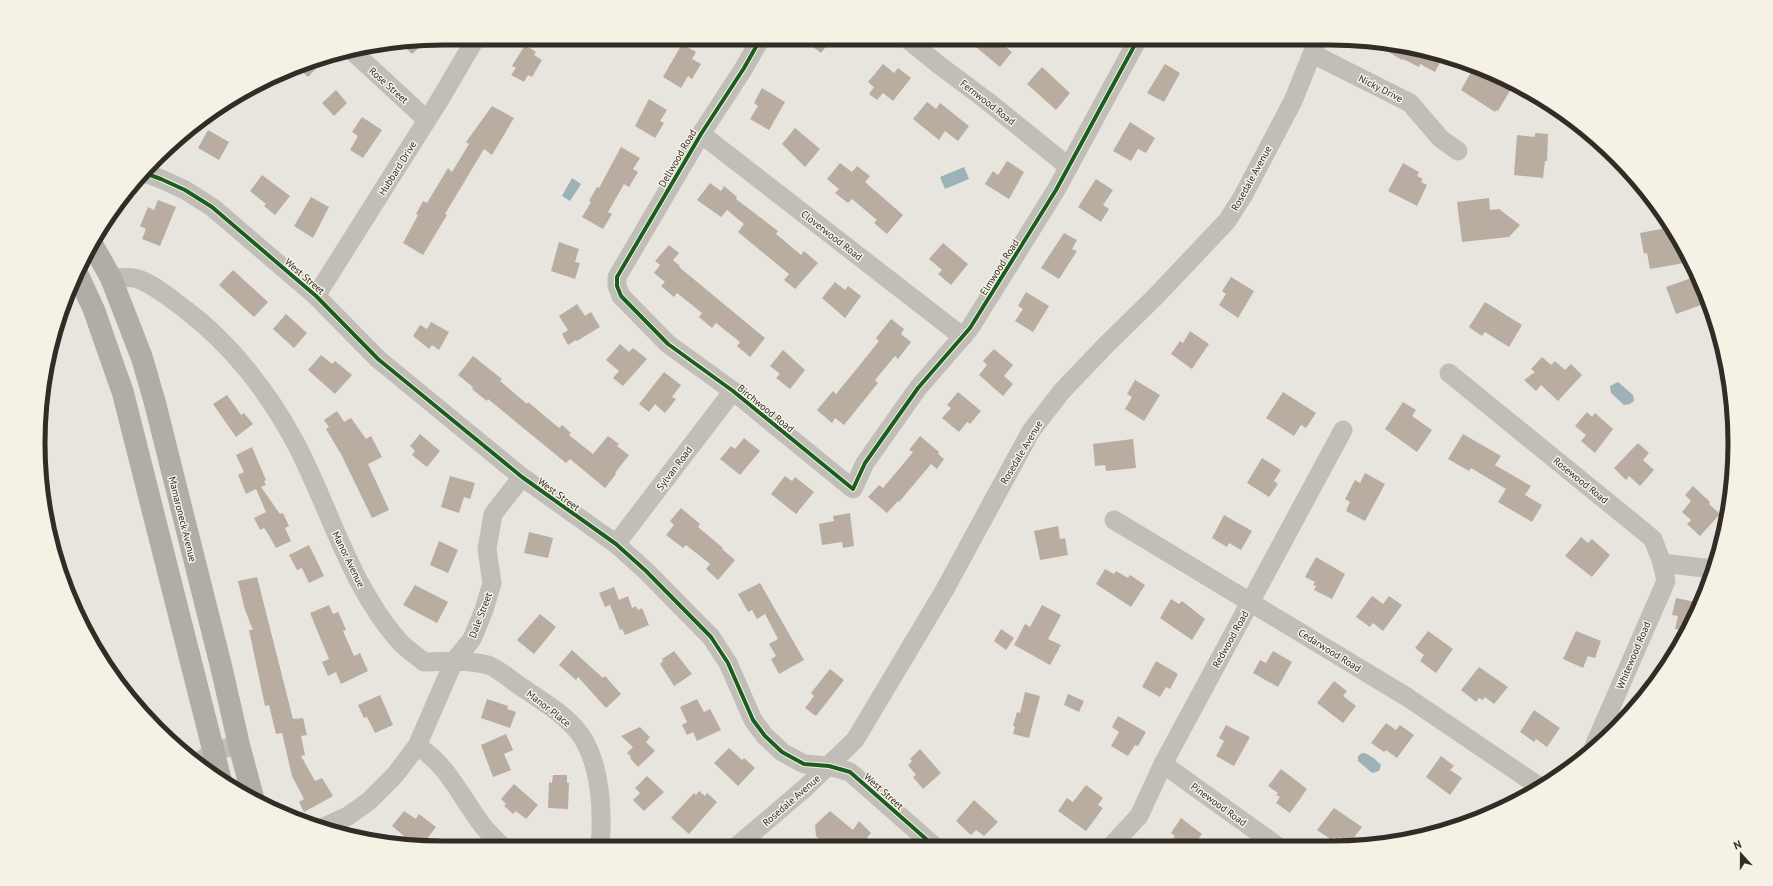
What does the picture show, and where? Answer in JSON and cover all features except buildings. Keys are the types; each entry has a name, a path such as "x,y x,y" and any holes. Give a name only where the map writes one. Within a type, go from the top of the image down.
{"main road":[{"name":"Mamaroneck Avenue","path":"95,250 111,278 142,358 155,403 252,792"},
{"path":"80,280 94,310 123,393 205,757 211,766"}],"street":[{"name":"Hubbard Drive","path":"316,296 427,120 472,45"},
{"name":"Dellwood Road","path":"618,290 617,277 701,134 744,68 757,45"},
{"name":"Fernwood Road","path":"914,45 939,66 986,100 1069,167"},
{"name":"Elmwood Road","path":"852,489 865,463 918,388 963,337 987,302 1069,167 1135,45"},
{"name":"Nicky Drive","path":"1315,46 1410,103 1441,139 1458,151"},
{"name":"Rosedale Avenue","path":"743,841 829,766 855,740 944,591 1031,431 1062,391 1156,296 1227,221 1243,196 1293,101 1315,46"},
{"name":"Rose Street","path":"357,55 427,120"},
{"name":"Cloverwood Road","path":"701,134 963,337"},
{"name":"West Street","path":"150,175 185,190 212,207 316,296 378,359 522,477 616,544 646,571 711,637 728,663 753,720 765,736 782,752 804,764 829,766 850,772 928,841"},
{"name":"Manor Avenue","path":"111,278 137,278 160,291 215,334 245,368 280,415 296,443 354,573 383,621 399,642 424,662 454,661"},
{"name":"Birchwood Road","path":"618,290 621,296 668,344 733,391 852,489"},
{"name":"Rosewood Road","path":"1449,372 1653,539 1662,563"},
{"name":"Sylvan Road","path":"616,544 733,391"},
{"name":"Redwood Road","path":"1116,841 1138,816 1162,764 1343,430"},
{"name":"Dale Street","path":"454,661 472,638 492,583 487,549 493,514 522,477"},
{"name":"Cedarwood Road","path":"1114,520 1251,601 1407,697 1535,784"},
{"path":"1662,563 1708,568"},
{"name":"Whitewood Road","path":"1598,736 1666,581 1662,563"},
{"path":"330,824 348,816 368,801 395,775 417,746 454,661"},
{"name":"Manor Place","path":"454,661 489,666 549,706 575,729 582,738 591,758 598,785 600,841"},
{"path":"205,757 239,745"},
{"path":"417,746 439,763 481,824 497,841"},
{"name":"Pinewood Road","path":"1162,764 1270,841"}],"shaded area":[{"path":"964,167 969,179 945,189 940,177"},
{"path":"572,178 581,184 570,201 562,196"},
{"path":"1618,382 1633,395 1634,401 1630,404 1624,405 1611,393 1610,386"},
{"path":"1362,753 1370,755 1381,765 1379,771 1372,773 1358,761 1358,756"}],"cycle path":[{"path":"757,45 744,68 701,134 617,277 617,286 621,296 668,344 733,391 853,489 865,463 918,388 970,328 1056,190 1135,45"},
{"path":"150,175 185,190 212,207 316,296 378,359 522,477 616,544 646,571 711,637 728,663 753,720 765,736 782,752 804,764 829,766 850,772 928,841"}]}
